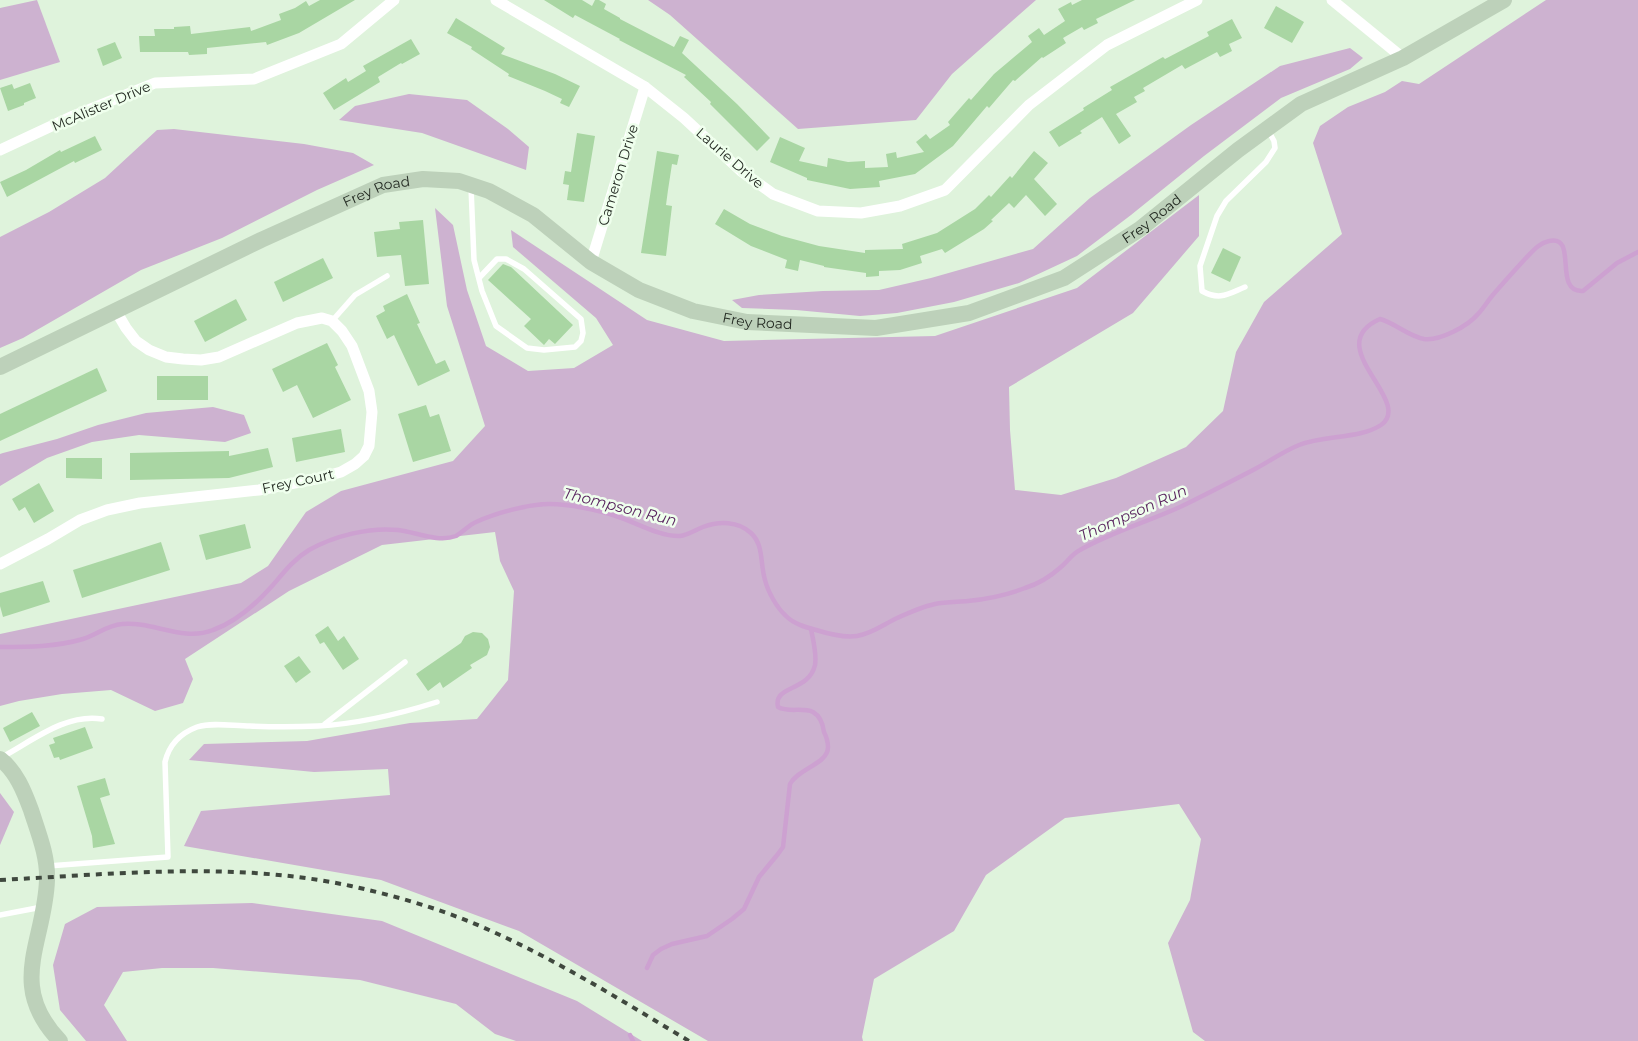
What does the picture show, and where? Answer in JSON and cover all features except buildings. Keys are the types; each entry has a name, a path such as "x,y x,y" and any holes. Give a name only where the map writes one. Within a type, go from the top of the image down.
{"street":[{"name":"McAlister Drive","path":"0,150 73,116 155,83 254,79 341,44 394,0"},
{"name":"Laurie Drive","path":"496,0 645,87 684,118 741,171 772,194 818,211 861,213 900,206 945,190 1029,105 1107,45 1198,0"},
{"path":"1332,0 1403,58"},
{"name":"Frey Road","path":"0,367 261,240 383,186 423,179 459,181 489,191 532,215 591,262 639,290 693,311 747,322 876,328 969,313 1064,278 1140,229 1238,150 1301,104 1403,58 1504,0"},
{"name":"Cameron Drive","path":"591,262 645,87"},
{"path":"116,311 136,340 149,350 166,357 201,360 219,357 297,323 322,318 332,321"},
{"name":"Frey Court","path":"0,564 80,520 107,510 140,502 259,490 320,478 341,472 355,464 364,456 370,446 372,412 369,390 352,346 342,331 332,321"},
{"path":"0,758 8,765 19,781 42,842 47,878 44,907 32,955 32,985 41,1016 51,1032 60,1041"}],"lane":[{"path":"1245,287 1222,297 1211,296 1202,291 1200,266 1217,216 1226,201 1266,162 1275,148 1274,141 1267,129"},
{"path":"471,185 474,260 479,278 496,326 527,348 544,350 575,347 581,341 583,333 580,319 524,269 506,259 497,259 479,278"},
{"path":"332,321 355,295 387,276"},
{"path":"323,726 405,662"},
{"path":"46,866 168,857 165,762 176,740 197,727 209,725 323,726 373,719 437,702"},
{"path":"0,758 72,720 92,717 102,719"},
{"path":"0,915 44,907"}],"shaded area":[{"path":"37,0 60,62 0,80 0,8"},
{"path":"648,0 1036,0 952,74 916,120 798,129 670,15"},
{"path":"1546,0 1638,0 1638,1041 1205,1041 1193,1032 1168,943 1190,900 1201,839 1179,804 1065,818 986,875 954,931 874,979 862,1037 863,1041 708,1041 519,931 381,880 184,846 201,811 390,795 388,769 314,772 189,760 204,744 307,741 410,723 477,719 508,680 514,591 500,561 495,532 382,545 289,591 185,659 193,679 183,703 155,711 111,690 62,694 0,706 0,634 241,583 268,566 306,512 341,491 453,461 485,426 447,306 435,208 453,225 467,290 486,346 528,371 574,368 613,345 596,318 513,247 511,230 647,320 724,341 935,336 1077,288 1199,195 1199,236 1133,313 1009,387 1010,430 1015,490 1061,495 1116,478 1186,447 1223,411 1236,352 1264,302 1342,234 1313,143 1320,126 1348,107 1385,92 1402,81 1419,84"},
{"path":"1350,48 1363,58 1350,69 1281,98 1077,256 1019,283 954,302 897,313 860,316 796,310 742,308 732,300 759,295 879,290 931,278 1033,249 1090,198 1191,125 1280,66"},
{"path":"409,94 467,100 508,129 529,147 526,170 422,133 339,120 355,106"},
{"path":"174,129 304,144 353,153 374,165 317,190 222,238 141,270 23,338 0,348 0,237 49,212 105,178 157,130"},
{"path":"213,407 244,415 251,433 225,442 139,435 92,442 47,458 0,486 0,454 146,413"},
{"path":"0,793 14,812 0,845"},
{"path":"252,903 382,921 577,1001 642,1041 516,1041 495,1034 456,1004 360,980 213,968 162,968 123,972 104,1005 127,1041 86,1041 60,1010 53,965 65,924 97,907"}],"waterway":[{"name":"Thompson Run","path":"0,647 63,644 83,639 112,626 122,624 145,625 190,634 213,630 222,627 246,611 299,557 329,541 364,531 387,529 434,538 449,538 456,536 473,523 493,515 541,504 574,506 601,512 672,536 689,534 703,527 715,524 728,523 740,526 751,533 758,543 766,585 776,604 786,616 800,625 826,633 847,636 862,635 930,605 990,598 1030,586 1049,577 1080,550 1117,532 1180,507 1255,469 1293,447 1309,442 1363,433 1381,425 1388,415 1387,402 1362,358 1359,344 1364,330 1380,319 1424,339 1438,338 1453,332 1473,319 1500,286 1530,254 1545,242 1558,241 1563,246 1569,283 1574,289 1583,291 1617,263 1638,252"},
{"path":"647,968 653,955 661,949 672,944 707,936 744,909 759,877 783,847 790,784 800,774 823,758 827,753 828,747 822,723 813,712 787,710 778,707 778,700 781,695 806,680 815,665 816,656 811,629"},
{"path":"630,1035 633,1041"}],"railway":[{"path":"0,880 176,871 264,874 308,878 351,886 413,902 473,923 529,949 583,978 689,1041"}]}
